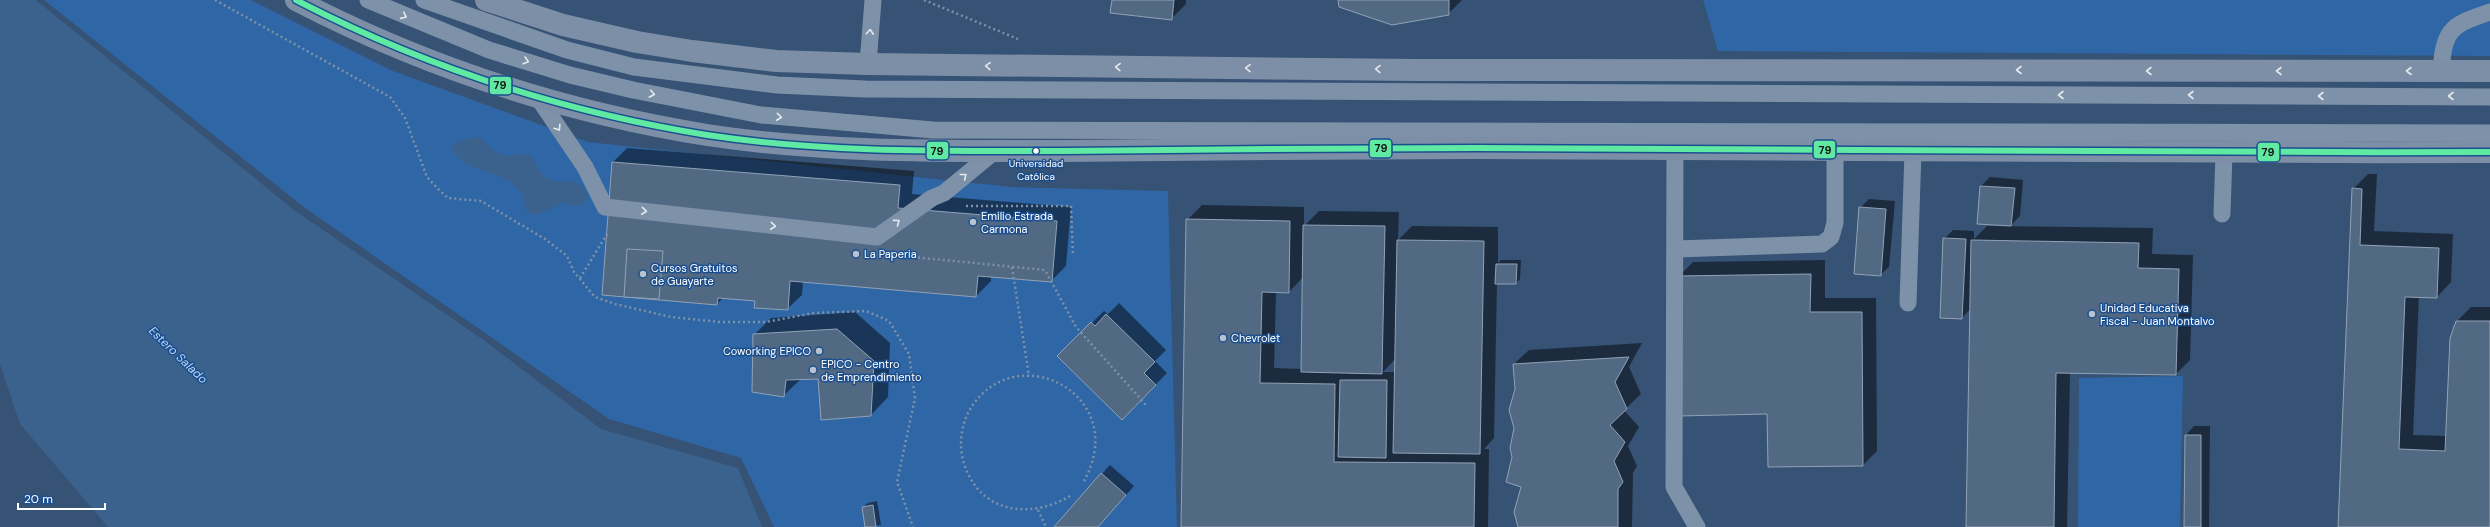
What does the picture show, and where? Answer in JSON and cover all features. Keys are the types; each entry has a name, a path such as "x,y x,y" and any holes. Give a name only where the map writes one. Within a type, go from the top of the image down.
{"main road":[{"path":"296,0 348,27 415,56 537,96 632,121 714,136 798,144 926,152 1675,149 2224,153 2490,152"},
{"path":"486,0 563,25 636,42 684,50 776,61 868,64 1425,70 2490,71"}],"lane":[{"path":"368,0 489,50 570,75 633,90 761,114 932,130 2490,133"},
{"path":"424,0 560,48 634,68 777,85 872,89 2490,97"},
{"path":"868,64 873,0"},
{"path":"2441,71 2445,40 2451,32 2460,24 2490,12"},
{"path":"537,96 585,167 605,207 877,237 932,198 944,193 996,151"},
{"path":"1675,149 1676,249 1674,487 1697,527"},
{"path":"1676,249 1822,244 1831,237 1835,223 1835,150"},
{"path":"1908,303 1913,151"},
{"path":"2222,214 2224,153"}],"path":[{"path":"215,0 390,97 405,118 428,177 438,189 448,198 481,201 545,239 567,256 580,278 595,297 615,304 671,318 719,322 766,322 814,313 866,311 889,321 909,354 915,398 897,482 913,527"},
{"path":"924,0 1026,42"},
{"path":"1015,205 1072,206 1073,256"},
{"path":"580,278 612,225"},
{"path":"979,264 1044,270 1076,328 1146,406"},
{"path":"1012,267 1029,376"},
{"path":"1070,496 1055,505 1038,510 1020,510 1003,506 988,497 975,485 966,470 961,453 961,435 965,418 974,403 987,390 1002,381 1029,376 1054,380 1069,389 1082,401 1091,416 1096,433 1096,451 1091,468 1083,483"},
{"path":"1038,510 1046,527"}],"shaded area":[{"path":"44,0 251,0 393,71 588,142 1011,187 1168,191 1177,527 774,527 741,458 609,419 305,208"},
{"path":"1703,0 2490,0 2490,56 1718,51"},
{"path":"2183,376 2180,527 2078,527 2079,378"}],"water":[{"name":"Estero Salado","path":"0,0 36,0 294,210 485,341 601,429 738,468 762,527 108,527 20,424 0,364"},
{"path":"480,137 493,150 501,155 531,155 541,173 549,179 579,184 584,188 588,196 583,205 574,206 561,203 537,215 526,211 521,193 513,185 505,179 475,168 466,163 458,157 451,148 460,141"}],"building":[{"path":"1112,0 1174,0 1172,20 1110,13"},
{"path":"1338,0 1449,0 1449,15 1392,25 1339,7"},
{"path":"612,162 900,185 898,208 1057,221 1052,282 978,276 976,297 790,281 788,310 754,308 755,301 718,298 717,305 602,295"},
{"path":"1980,186 2015,188 2011,226 1977,224"},
{"path":"2352,188 2362,189 2360,245 2439,248 2437,298 2405,297 2399,449 2445,451 2450,338 2456,321 2490,321 2490,527 2338,527"},
{"path":"1859,207 1886,209 1881,276 1854,274"},
{"name":"Chevrolet","path":"1186,219 1290,221 1289,293 1262,292 1260,383 1335,384 1334,462 1475,463 1474,527 1181,527"},
{"path":"1303,225 1385,226 1382,374 1301,372"},
{"path":"1943,238 1966,239 1962,319 1940,318"},
{"path":"1397,240 1484,241 1480,454 1393,453"},
{"path":"1971,240 2139,243 2138,268 2179,269 2176,375 2056,373 2054,527 1966,527"},
{"name":"Cursos Gratuitos de Guayarte","path":"627,249 663,251 659,299 624,297"},
{"path":"1496,264 1517,264 1516,284 1495,284"},
{"path":"1811,274 1810,312 1862,312 1863,466 1768,467 1767,414 1679,416 1678,276"},
{"path":"1106,314 1155,362 1144,373 1156,385 1122,420 1057,356 1091,322 1095,326"},
{"name":"EPICO - Centro de Emprendimiento","path":"837,329 874,361 871,416 821,420 818,379 786,380 784,397 752,392 753,334"},
{"path":"1629,357 1615,382 1627,409 1610,425 1625,442 1614,461 1623,482 1618,489 1618,527 1518,527 1514,512 1521,487 1506,482 1512,457 1510,448 1514,428 1509,410 1515,389 1513,364"},
{"path":"1340,380 1387,380 1386,458 1338,457"},
{"path":"2185,435 2201,435 2201,527 2184,527"},
{"path":"1101,473 1126,495 1098,527 1054,527"},
{"path":"873,505 876,527 865,527 862,507"}],"transit line":[{"name":"79","path":"296,0 345,24 445,66 548,100 601,114 707,135 796,145 885,150 974,151 1476,148 2490,152"}],"place":[{"name":"Universidad Católica","path":"1036,151"},
{"name":"Emilio Estrada Carmona","path":"973,222"},
{"name":"La Paperia","path":"856,254"},
{"name":"Cursos Gratuitos de Guayarte","path":"643,274"},
{"name":"Unidad Educativa Fiscal - Juan Montalvo","path":"2092,314"},
{"name":"Chevrolet","path":"1223,338"},
{"name":"Coworking EPICO","path":"819,351"},
{"name":"EPICO - Centro de Emprendimiento","path":"813,370"}]}
